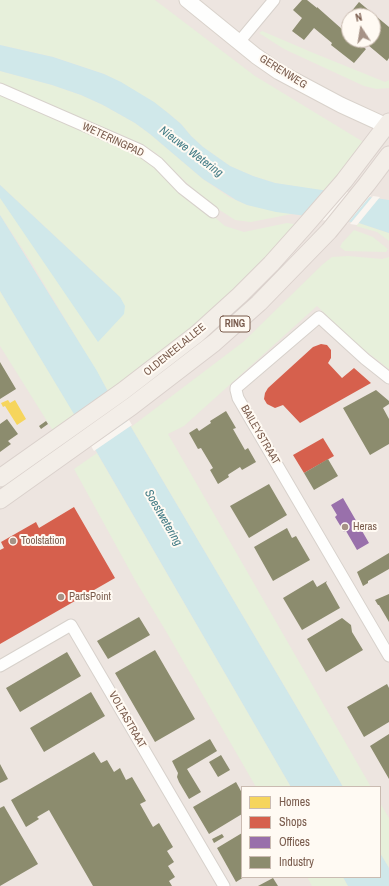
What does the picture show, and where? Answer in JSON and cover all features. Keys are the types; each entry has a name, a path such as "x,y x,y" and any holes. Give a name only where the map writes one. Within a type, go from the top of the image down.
{"main road":[{"name":"GERENWEG","path":"187,0 245,35"},
{"name":"GERENWEG","path":"201,0 245,35 279,72 341,105 388,122"},
{"name":"OLDENEELALLEE","path":"0,478 123,391 197,334 240,295 271,264 344,181 388,122"},
{"name":"OLDENEELALLEE","path":"0,500 132,406 214,343 254,308 329,231 389,155"}],"street":[{"path":"245,35 274,0"},
{"name":"WETERINGPAD","path":"0,89 140,150 158,162 182,188 212,212"},
{"name":"BAILEYSTRAAT","path":"389,378 365,359 319,317 236,388 236,390 238,398 389,656"},
{"name":"VOLTASTRAAT","path":"0,666 71,625 224,886"}],"shaded area":[{"path":"0,0 389,0 389,886 0,886"}],"green space":[{"path":"0,0 155,0 255,76 365,143 325,191 275,183 253,176 230,166 203,147 168,113 120,82 104,74 53,57 0,45"},
{"path":"262,31 385,82 389,80 389,88 376,89 364,86 284,49 259,33"},
{"path":"0,71 52,85 81,95 103,105 135,123 203,179 229,197 247,205 292,214 251,222 235,220 212,205 193,189 156,153 122,135 0,84"},
{"path":"0,94 140,154 225,226 244,232 287,223 294,224 295,227 225,303 125,383 117,384 108,391 31,262 0,215 0,198 120,297 0,185"},
{"path":"359,223 389,233 389,241 377,232 356,226"},
{"path":"354,230 373,237 388,249 386,252 345,251 340,247"},
{"path":"348,256 382,259 389,257 389,369 354,342 317,306 184,426 168,434 370,786 342,786 131,427 243,342 332,257"},
{"path":"0,291 75,415 55,434 0,346"},
{"path":"97,453 290,786 255,786 135,580 74,469"},
{"path":"381,805 389,818 389,868 381,855"},
{"path":"308,878 344,878 348,886 312,886"}],"water":[{"name":"Nieuwe Wetering","path":"0,45 53,57 104,74 121,82 154,102 168,113 203,147 230,166 253,176 275,183 389,200 389,233 359,223 276,212 247,205 236,200 203,179 135,123 103,105 81,95 52,85 0,71"},
{"path":"0,185 120,297 125,306 124,314 98,342 0,198"},
{"name":"Soestwetering","path":"0,215 97,371 114,403 131,427 342,786 290,786 92,444 0,291"},
{"path":"381,855 389,868 389,886 348,886 344,878 381,878"}],"pier":[{"path":"346,192 371,195 347,224 322,220"},
{"path":"373,196 380,197 357,225 350,224"},
{"path":"129,420 132,425 94,451 91,446"}],"building: Homes":[{"path":"8,400 10,403 15,400 26,419 17,425 5,406 3,407 1,403"}],"building: Shops":[{"path":"321,344 327,345 331,350 331,358 328,363 342,378 354,368 371,383 300,423 283,405 275,408 267,404 264,399 265,393 268,388 313,347"},
{"path":"323,438 334,456 304,473 293,455"},
{"path":"74,507 115,578 0,644 0,550 4,548 1,542 36,522 39,528"}],"building: Offices":[{"path":"343,498 369,543 357,550 346,531 344,532 335,517 337,515 331,505"}],"building: Industry":[{"path":"302,0 307,0 341,28 341,48 366,49 354,63 331,45 332,43 314,28 304,40 292,31 302,18 293,10"},
{"path":"359,2 366,8 354,8"},
{"path":"381,20 389,27 389,58 387,61 372,48 381,48"},
{"path":"0,362 16,389 0,399"},
{"path":"376,390 389,401 389,404 383,408 389,419 389,444 370,455 343,408"},
{"path":"226,411 236,428 233,429 245,450 248,448 256,462 242,470 240,467 218,484 210,470 213,468 201,448 198,449 189,433 197,428 199,431 211,423 210,421"},
{"path":"7,419 18,434 8,441 11,444 0,452 0,424"},
{"path":"46,421 48,424 41,429 39,426"},
{"path":"328,459 338,476 314,490 304,473"},
{"path":"269,484 287,515 249,538 230,506"},
{"path":"287,528 292,538 296,536 310,560 273,581 254,547"},
{"path":"389,553 389,569 368,581 368,583 363,586 357,572"},
{"path":"313,580 317,587 327,581 326,583 340,608 302,630 283,598"},
{"path":"389,594 389,622 375,600"},
{"path":"139,617 150,635 108,659 97,641"},
{"path":"342,618 351,625 352,632 363,650 326,672 307,639"},
{"path":"155,650 195,719 155,742 115,673"},
{"path":"67,652 81,676 20,712 6,688"},
{"path":"387,684 389,688 389,722 364,737 347,707"},
{"path":"91,692 105,716 44,752 30,728"},
{"path":"389,734 389,779 370,746"},
{"path":"210,739 217,751 187,769 201,792 189,799 179,782 177,777 178,773 172,761"},
{"path":"94,752 101,763 107,760 114,772 120,768 126,780 132,777 146,801 140,804 153,827 159,823 173,847 167,851 174,862 168,866 175,877 169,881 172,886 93,886 49,810 37,817 39,819 26,827 11,800"},
{"path":"221,755 230,770 218,777 209,762"},
{"path":"0,764 8,779 0,783"},
{"path":"236,782 241,791 241,815 209,834 193,807"},
{"path":"4,806 38,864 0,886 0,808"},
{"path":"222,834 224,837 214,843 212,839"},
{"path":"241,834 241,878 242,878 236,882 217,848"},
{"path":"273,878 278,886 258,886"}],"place":[{"name":"Heras","path":"345,527"},
{"name":"Toolstation","path":"13,541"},
{"name":"PartsPoint","path":"61,597"}]}
